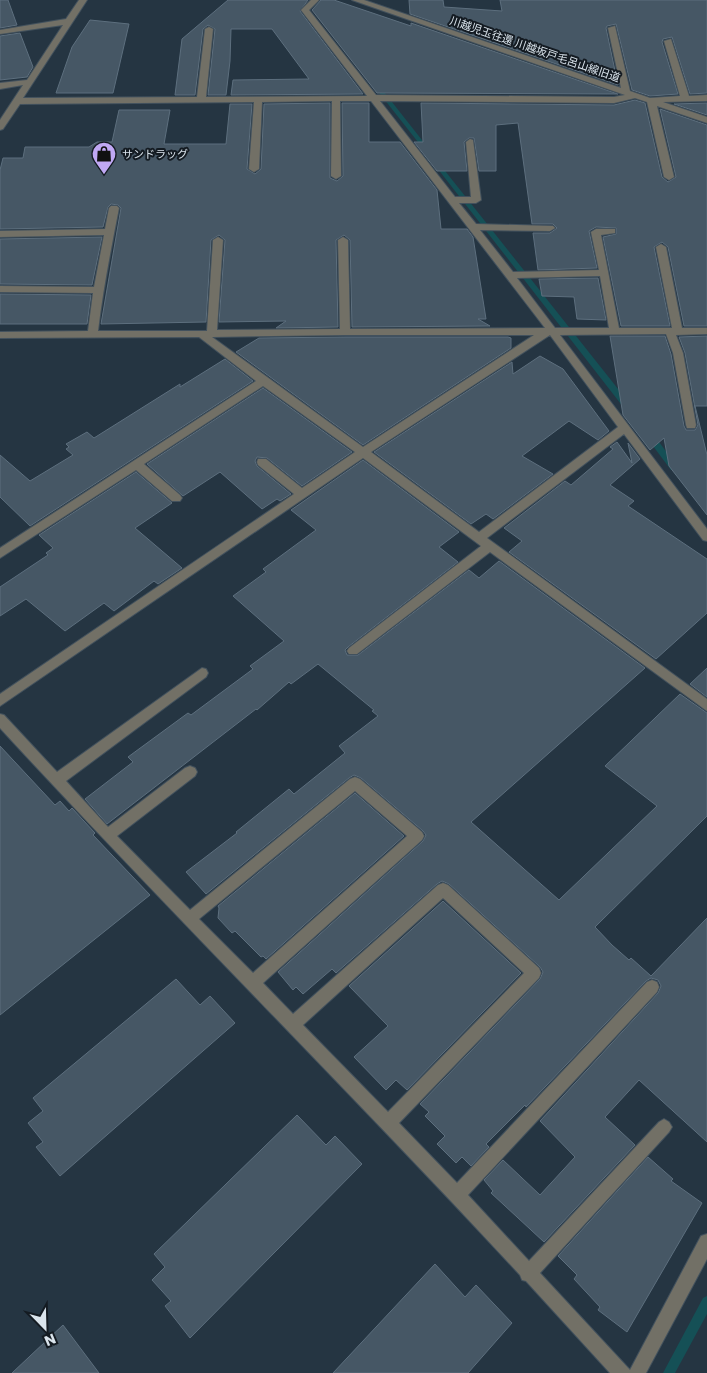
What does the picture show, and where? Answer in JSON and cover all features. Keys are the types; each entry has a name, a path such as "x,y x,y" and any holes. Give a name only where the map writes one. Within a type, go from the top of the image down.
{"street":[{"path":"0,127 83,0"},
{"path":"315,0 305,10 375,98 624,428 705,532"},
{"name":"川越児玉往還 川越坂戸毛呂山線旧道","path":"356,0 707,120"},
{"path":"0,32 70,21"},
{"path":"201,100 209,28"},
{"path":"612,28 626,92"},
{"path":"668,41 685,98"},
{"path":"0,86 30,82"},
{"path":"16,102 375,98 614,100 637,96"},
{"path":"669,176 651,100 707,98"},
{"path":"254,169 258,99"},
{"path":"336,99 336,176"},
{"path":"453,200 476,200 470,142"},
{"path":"93,334 98,290 114,208"},
{"path":"474,228 550,228"},
{"path":"612,231 596,232 615,332"},
{"path":"0,234 110,232"},
{"path":"206,334 218,240"},
{"path":"343,240 344,332"},
{"path":"661,247 691,425"},
{"path":"510,275 604,273"},
{"path":"0,289 98,290"},
{"path":"0,701 363,452 534,339 551,331"},
{"path":"0,335 707,331"},
{"path":"206,334 263,381 363,452 707,706"},
{"path":"0,554 263,381"},
{"path":"479,538 624,428"},
{"path":"262,462 302,494"},
{"path":"137,464 176,498"},
{"path":"352,651 489,546"},
{"path":"57,780 202,673"},
{"path":"0,719 107,835 253,983 622,1373"},
{"path":"107,835 190,772"},
{"path":"189,919 355,783 416,836 253,983"},
{"path":"292,1025 443,888 534,973 386,1124"},
{"path":"456,1196 652,987"},
{"path":"528,1274 664,1128"},
{"path":"638,1373 707,1242"}],"building":[{"path":"0,0 8,0 17,25 0,28"},
{"path":"228,0 308,0 300,11 363,94 231,95 233,80 309,79 272,29 231,29 226,95 208,95 215,29 208,25 203,29 195,95 175,95 182,39"},
{"path":"321,0 334,0 411,26 411,23 618,94 377,93 312,10"},
{"path":"409,0 443,0 444,7 502,11 500,0 707,0 707,93 690,94 672,37 663,39 662,42 678,94 650,96 632,90 616,24 606,28 618,85 410,14"},
{"path":"90,20 129,24 113,93 56,93 72,47"},
{"path":"20,33 33,67 27,77 0,80 0,36"},
{"path":"635,100 645,103 662,177 668,182 676,177 660,109 707,125 707,326 684,326 668,247 662,242 654,247 670,326 621,326 603,237 616,234 616,228 596,227 589,231 597,268 538,270 533,233 550,233 557,228 553,224 532,224 518,123 496,125 496,171 479,171 474,138 469,138 464,142 467,171 437,171 414,142 423,142 421,103 614,105"},
{"path":"330,103 330,178 337,181 343,176 342,103 369,103 369,142 400,142 437,190 441,229 467,229 473,237 486,319 478,319 490,326 352,327 350,240 344,235 336,240 338,327 276,328 286,321 219,322 225,240 219,235 211,240 206,322 101,324 121,208 118,205 111,204 108,207 103,227 0,229 0,170 3,158 23,158 25,147 89,147 97,142 112,142 119,110 170,110 164,144 226,144 230,104 252,104 247,169 255,174 261,169 264,104"},
{"path":"707,103 707,115 674,104"},
{"path":"102,237 92,285 0,284 0,239"},
{"path":"598,278 606,320 577,319 574,297 542,296 539,279"},
{"path":"0,294 91,295 87,324 0,324"},
{"path":"610,336 665,336 671,354 684,426 686,430 695,430 698,425 685,353 679,337 707,336 707,406 695,406 707,455 707,515 669,466 664,438 650,450 623,415"},
{"path":"508,337 511,338 511,348 363,445 236,352 259,338"},
{"path":"540,356 563,369 609,431 598,440 569,421 522,456 553,474 493,519 486,514 471,524 374,452 512,362 513,374"},
{"path":"225,359 253,381 30,526 0,497 0,455 30,481 73,455 66,449 69,447 66,444 87,432 94,438 180,384 180,387"},
{"path":"263,388 352,452 302,486 267,458 257,457 255,461 257,466 291,494 280,501 277,499 262,509 220,472 183,496 147,464"},
{"path":"617,442 632,463 628,443 640,459 610,485 634,501 628,506 707,559 707,613 656,659 509,552 522,541 504,528 565,481 571,485 613,449 610,447"},
{"path":"363,460 459,532 439,547 458,562 348,647 345,650 347,655 358,655 469,570 479,578 499,561 645,668 471,822 559,900 657,806 605,766 680,694 707,713 707,816 595,927 629,960 631,958 651,976 707,918 707,1142 639,1080 605,1117 635,1145 544,1242 491,1193 493,1191 484,1180 503,1160 540,1195 575,1157 540,1121 658,993 661,986 658,980 651,978 646,981 526,1107 525,1105 486,1144 489,1147 471,1166 462,1157 456,1163 437,1144 445,1136 425,1116 429,1112 420,1104 540,979 543,972 540,967 449,884 442,881 336,973 332,969 303,994 296,987 293,990 278,972 423,841 426,835 423,831 361,778 354,775 206,894 186,872 237,833 289,789 294,794 345,753 339,746 378,716 372,711 374,710 318,664 291,684 289,682 257,710 107,824 85,799 133,762 128,757 188,713 191,715 253,669 250,666 284,641 233,596 266,572 263,569 316,530 291,510"},
{"path":"136,472 172,503 135,528 182,568 158,584 154,581 114,611 104,603 65,631 26,599 0,616 0,587 48,555 46,553 53,548 39,535"},
{"path":"707,668 707,697 690,684"},
{"path":"0,746 55,805 60,801 69,811 72,808 95,833 93,835 150,895 0,1015"},
{"path":"355,793 404,836 266,959 263,956 261,957 235,931 232,933 218,918 218,906"},
{"path":"443,901 521,973 407,1090 396,1080 386,1090 354,1057 388,1026 349,986"},
{"path":"176,979 200,1005 210,996 235,1023 60,1176 36,1147 43,1142 28,1123 43,1111 33,1098"},
{"path":"297,1115 326,1145 335,1136 362,1164 190,1338 165,1306 171,1301 152,1280 165,1267 154,1254"},
{"path":"648,1157 673,1179 671,1181 702,1203 627,1332 598,1310 600,1307 574,1279 577,1275 558,1256"},
{"path":"435,1264 465,1297 476,1285 512,1323 468,1373 333,1373"},
{"path":"63,1325 99,1373 12,1373"}],"waterway":[{"path":"375,84 427,150"},
{"path":"436,163 627,406"},
{"path":"650,436 674,468"},
{"path":"669,1373 707,1302"}],"place":[{"name":"サンドラッグ","path":"104,175"}]}
